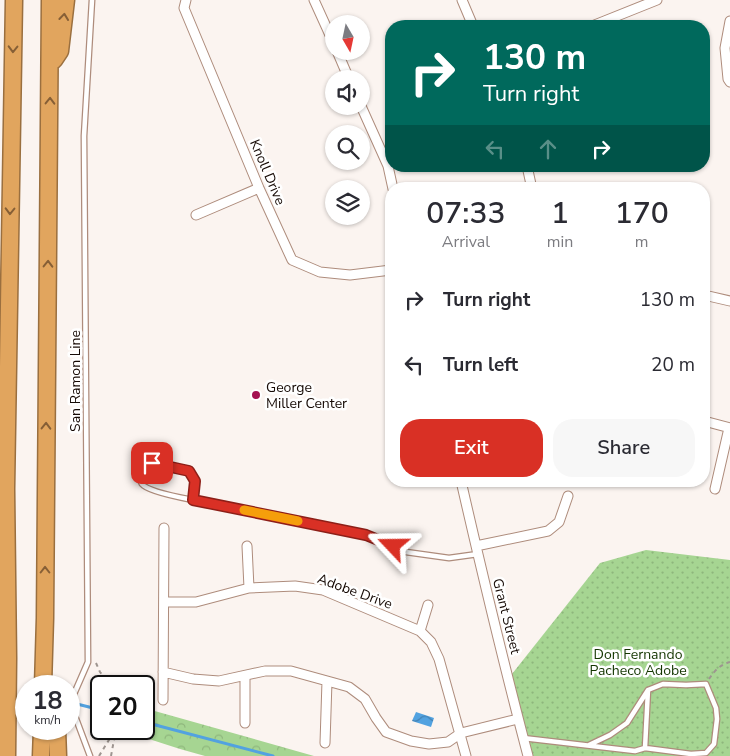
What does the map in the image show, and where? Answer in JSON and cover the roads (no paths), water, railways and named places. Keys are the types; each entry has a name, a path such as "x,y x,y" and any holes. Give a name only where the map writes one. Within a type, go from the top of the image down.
{"highway":[{"path":"7,756 8,648 3,497 14,0"},
{"path":"43,675 50,0"},
{"path":"50,66 60,51 66,0"},
{"path":"45,618 54,654 55,675"},
{"path":"41,756 42,740"},
{"path":"57,740 58,756"}],"street":[{"name":"Knoll Drive","path":"186,0 184,8 259,188 292,260 320,272 350,275 385,271"},
{"path":"314,0 325,24"},
{"path":"462,0 470,20"},
{"path":"607,20 657,0"},
{"path":"730,21 725,48 728,79 730,82"},
{"path":"365,115 385,157"},
{"path":"196,215 259,188"},
{"path":"710,296 730,301"},
{"path":"710,423 730,428 715,489"},
{"name":"Grant Street","path":"462,487 528,756"},
{"path":"477,550 548,531 559,522 568,496"},
{"path":"163,700 164,528"},
{"path":"247,546 249,588"},
{"name":"Adobe Drive","path":"164,602 196,602 249,588 295,586 323,590 420,631 432,642 439,659 466,756"},
{"path":"420,631 428,605"},
{"path":"163,672 193,679 219,681 265,671 291,671 349,687 365,699 386,732 411,741 429,744 448,742 460,733 518,719"},
{"path":"244,676 245,723"},
{"path":"326,744 327,681"}],"lane":[{"name":"San Ramon Line","path":"90,756 75,716 74,694 88,662 84,136 92,0"},
{"path":"193,500 195,481 189,471 152,463 143,466 139,472 141,483 147,489 193,500 366,535 406,552 449,558 477,550"},
{"path":"523,738 588,746 635,751 645,748 691,754 706,753 714,744 717,719 716,708 706,684 663,684 648,690 627,723 610,735 588,746"},
{"path":"645,748 648,690"}],"water":[{"path":"416,712 434,718 431,727 412,721"}],"waterway":[{"path":"80,705 90,707"},
{"path":"155,725 273,756"}],"place":[{"name":"George Miller Center","path":"256,395"}],"park label":[{"name":"Don Fernando Pacheco Adobe","path":"638,662"}]}
